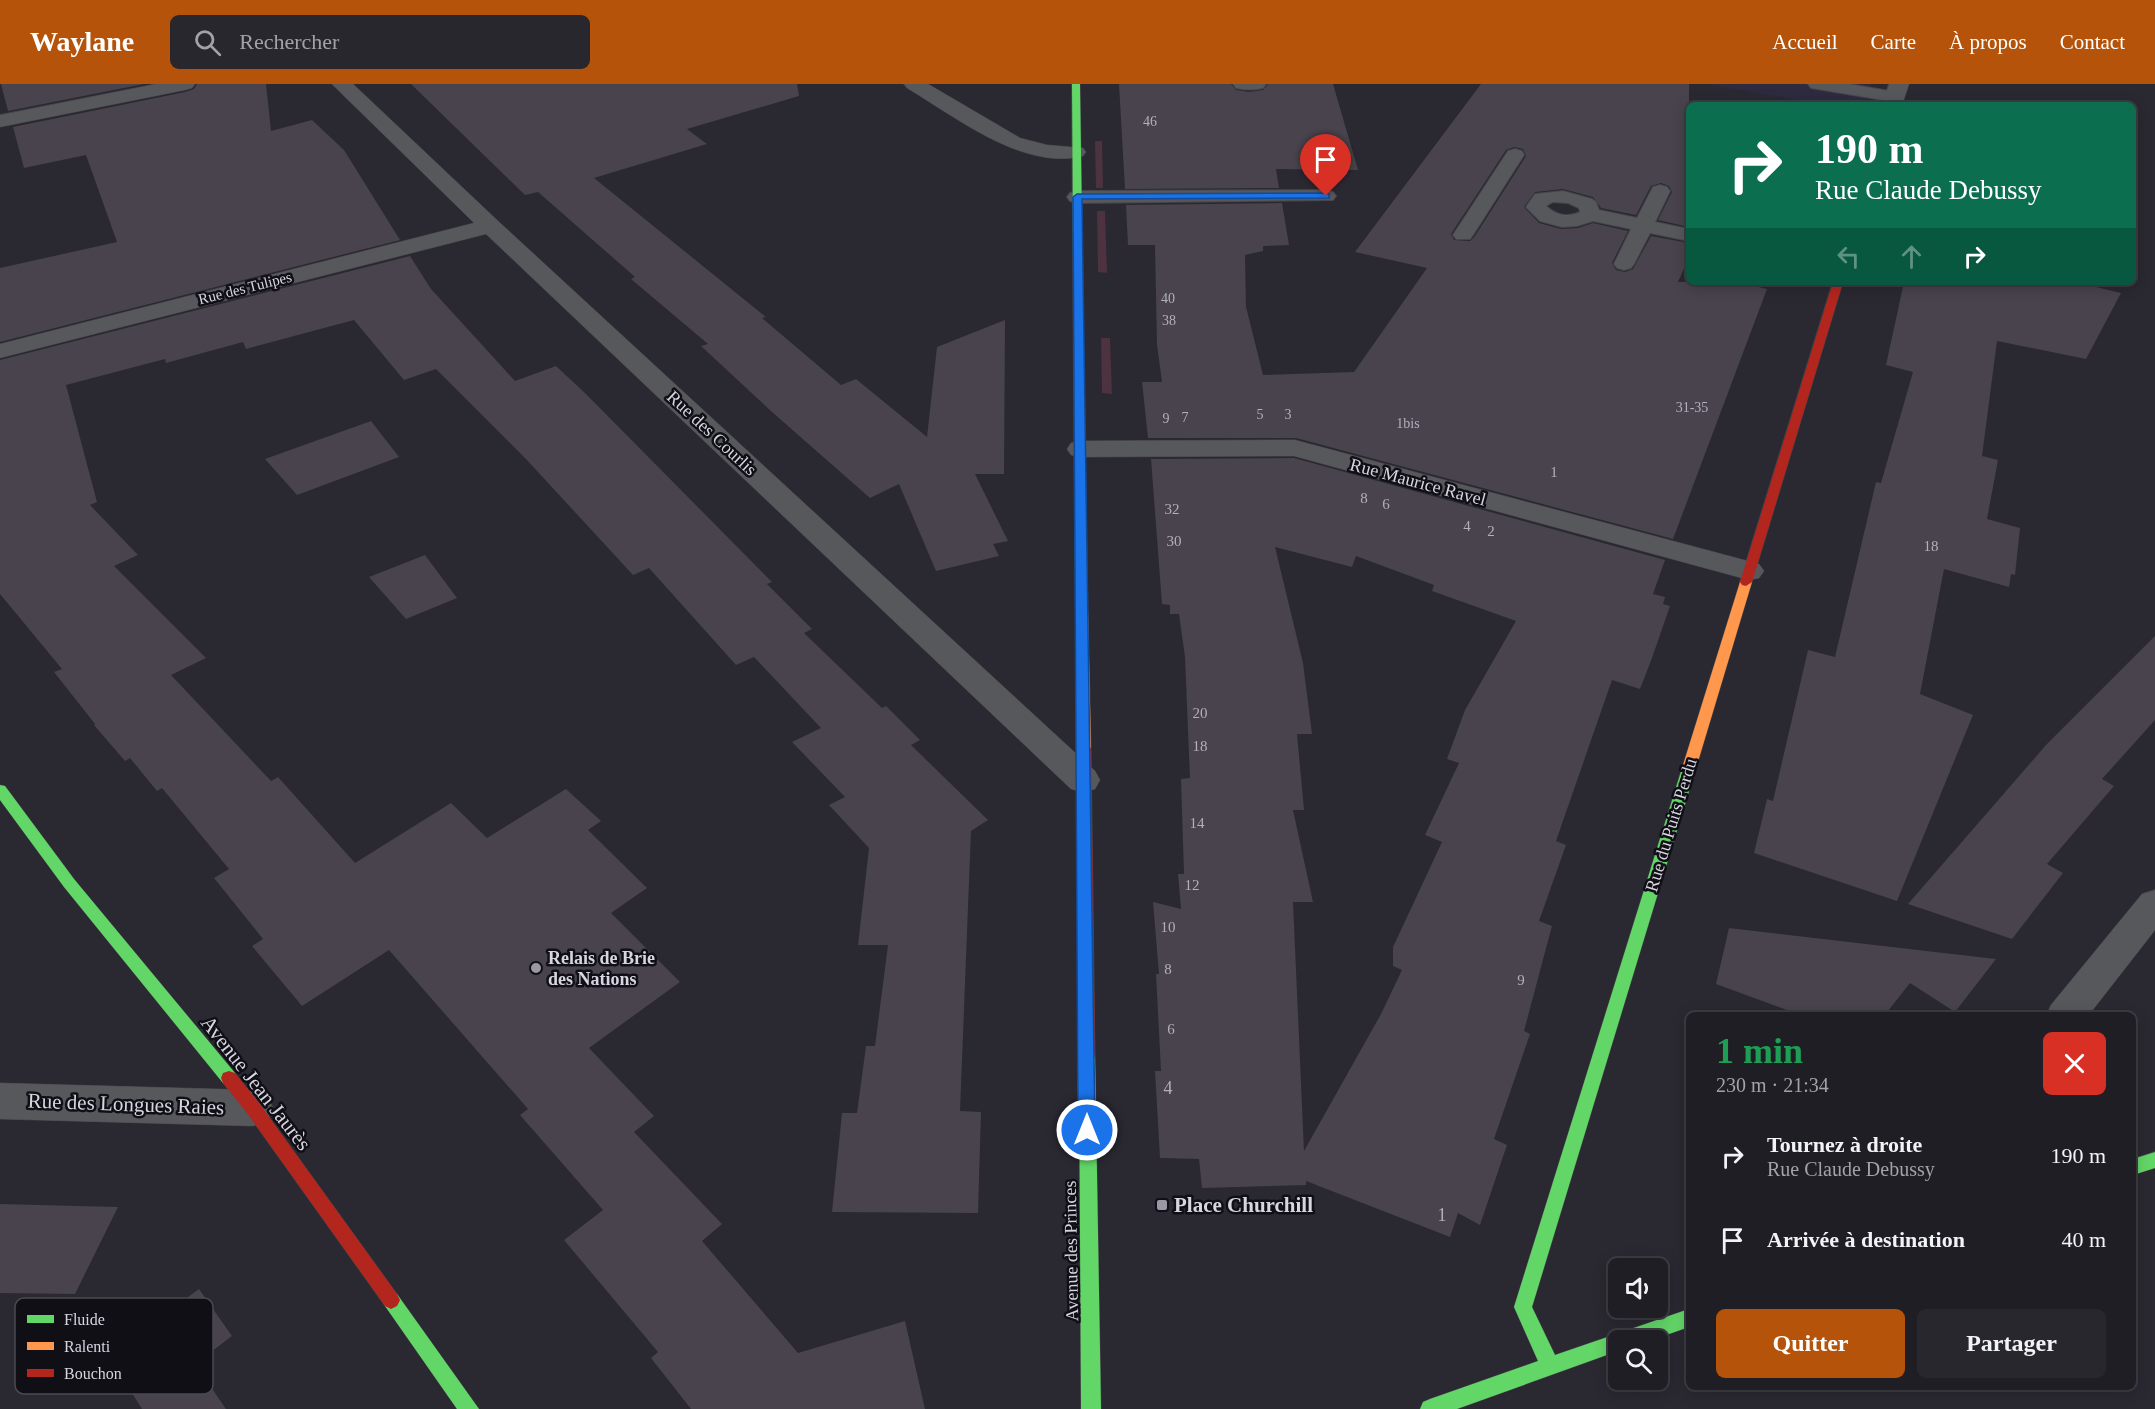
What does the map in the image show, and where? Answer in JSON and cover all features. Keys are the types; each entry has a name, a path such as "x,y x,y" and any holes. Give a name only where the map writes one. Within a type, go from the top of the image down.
{"main road":[{"name":"Avenue des Princes","path":"1076,84 1091,1409"},
{"name":"Rue du Puits Perdu","path":"1550,1366 1523,1307 1837,285"},
{"name":"Avenue Jean Jaurès","path":"0,790 69,883 253,1108 469,1409"},
{"path":"2136,1166 2155,1160"},
{"path":"1655,1330 1686,1319"},
{"path":"1443,1407 1608,1346"}],"street":[{"path":"0,121 185,84"},
{"name":"Rue des Courlis","path":"342,84 490,226 1083,780"},
{"path":"914,84 1013,143 1047,151 1076,152"},
{"name":"Rue des Tulipes","path":"0,351 490,226"},
{"name":"Rue Maurice Ravel","path":"1080,449 1294,448 1749,571"},
{"path":"2068,1012 2155,904"},
{"name":"Rue des Longues Raies","path":"0,1101 253,1108"}],"lane":[{"path":"1242,84 1257,84"},
{"path":"1817,84 1895,95"},
{"path":"1463,235 1515,155"},
{"path":"1624,264 1660,191"},
{"path":"1491,194 1537,203 1545,197 1569,197 1589,206 1590,214 1686,234"},
{"path":"1077,197 1326,196"}],"shaded area":[{"path":"1707,84 1871,84 1865,102 1806,102"},
{"path":"1095,141 1102,141 1103,188 1096,188"},
{"path":"1097,211 1105,211 1107,273 1098,272"},
{"path":"1101,338 1110,338 1112,394 1102,393"}],"building":[{"path":"1,84 144,84 8,111"},
{"path":"197,84 266,84 271,131 312,120 344,150 400,240 0,342 0,268 117,242 86,155 24,168 13,127 185,92 194,89"},
{"path":"411,84 797,84 799,96 687,129 707,144 594,178 766,317 762,318 841,385 856,379 927,437 937,347 1005,320 1004,474 975,474 1008,541 993,544 999,556 936,571 899,484 870,498 701,346 708,344 631,279 635,277 538,192 525,195"},
{"path":"1119,84 1231,84 1236,90 1249,92 1263,90 1268,84 1333,84 1358,170 1276,169 1279,188 1125,189"},
{"path":"1481,84 1689,84 1689,102 1686,102 1686,226 1658,220 1672,192 1669,186 1661,183 1651,186 1636,215 1601,208 1593,197 1563,189 1535,192 1524,207 1539,223 1561,229 1578,228 1593,223 1628,231 1612,263 1616,270 1625,272 1633,269 1651,236 1686,242 1686,264 1678,282 1686,282 1686,285 1749,285 1767,289 1673,539 1296,438 1148,438 1142,382 1162,382 1157,345 1155,245 1128,245 1126,205 1282,203 1289,245 1263,246 1263,251 1245,255 1246,307 1263,375 1354,372 1427,268 1355,252","holes":["1514,147 1523,149 1526,156 1475,236 1470,241 1454,240 1451,234 1506,150"]},
{"path":"410,256 431,289 515,381 556,366 585,393 772,582 767,584 812,629 804,633 882,708 886,706 920,740 911,745 988,820 971,831 960,1111 981,1112 978,1213 832,1212 842,1113 857,1113 866,1046 875,1046 888,945 858,945 869,848 829,805 845,797 792,742 821,728 754,657 736,665 649,568 633,575 526,459 436,369 404,380 354,320 246,349 243,342 166,363 165,359 66,385 97,502 90,505 138,555 114,566 206,658 171,675 271,781 278,777 355,863 451,803 487,838 566,789 601,821 588,830 647,888 611,913 680,982 589,1048 654,1116 634,1132 722,1224 702,1241 798,1353 905,1321 925,1409 691,1409 651,1358 658,1352 564,1240 603,1210 520,1115 528,1109 389,950 302,1006 252,946 263,939 214,878 229,869 162,788 157,791 130,758 125,761 94,725 54,672 62,669 0,594 0,360"},
{"path":"1903,285 2088,285 2121,293 2086,359 1997,341 1982,456 1998,460 1987,519 2020,528 2015,575 2011,574 2009,587 1944,569 1920,694 1973,715 1897,901 1754,853 1767,799 1773,801 1808,650 1835,657 1876,482 1881,483 1913,372 1886,365"},
{"path":"371,421 399,457 297,495 265,459"},
{"path":"1294,458 1665,560 1653,594 1665,597 1663,604 1670,606 1640,689 1612,680 1556,841 1566,845 1539,921 1552,926 1524,1031 1530,1034 1494,1139 1507,1145 1480,1225 1458,1213 1450,1237 1306,1181 1306,1185 1202,1188 1199,1159 1160,1158 1155,1071 1161,1071 1156,974 1159,974 1153,902 1181,909 1178,874 1184,874 1181,779 1190,778 1185,657 1179,614 1170,614 1170,605 1162,604 1151,459","holes":["1275,547 1352,567 1356,556 1434,585 1432,591 1516,621 1465,710 1447,759 1459,763 1425,835 1442,842 1393,947 1393,966 1402,970 1381,1014 1304,1151 1293,902 1313,902 1293,810 1304,810 1297,734 1312,734 1303,663"]},
{"path":"425,555 457,598 406,619 369,577"},
{"path":"2155,636 2155,720 2102,779 2114,786 2047,864 2063,873 2012,939 1908,904 2046,745"},
{"path":"1729,928 1996,959 1955,1012 1910,983 1887,1012 1792,1012 1716,984"},
{"path":"0,1204 118,1207 75,1294 0,1293"},
{"path":"199,1289 205,1298 187,1298"},
{"path":"213,1309 232,1336 213,1350"},
{"path":"213,1390 226,1409 142,1409 133,1394 213,1394"}],"traffic: fast":[{"path":"1076,84 1081,563"},
{"path":"1550,1366 1523,1307 1690,765"},
{"path":"0,790 69,883 229,1078"},
{"path":"1087,1056 1091,1409"},
{"path":"2136,1166 2155,1160"},
{"path":"391,1300 469,1409"},
{"path":"1655,1330 1686,1319"},
{"path":"1430,1409 1608,1346"}],"traffic: slow":[{"path":"1081,563 1084,748"},
{"path":"1690,765 1746,582"}],"traffic: jam":[{"path":"1746,582 1837,285"},
{"path":"1084,748 1087,1056"},
{"path":"229,1078 391,1300"}],"place":[{"name":"Relais de Brie des Nations","path":"536,968"},
{"name":"Place Churchill","path":"1162,1205"}],"route":[{"path":"1087,1130 1077,197 1326,196"}]}
